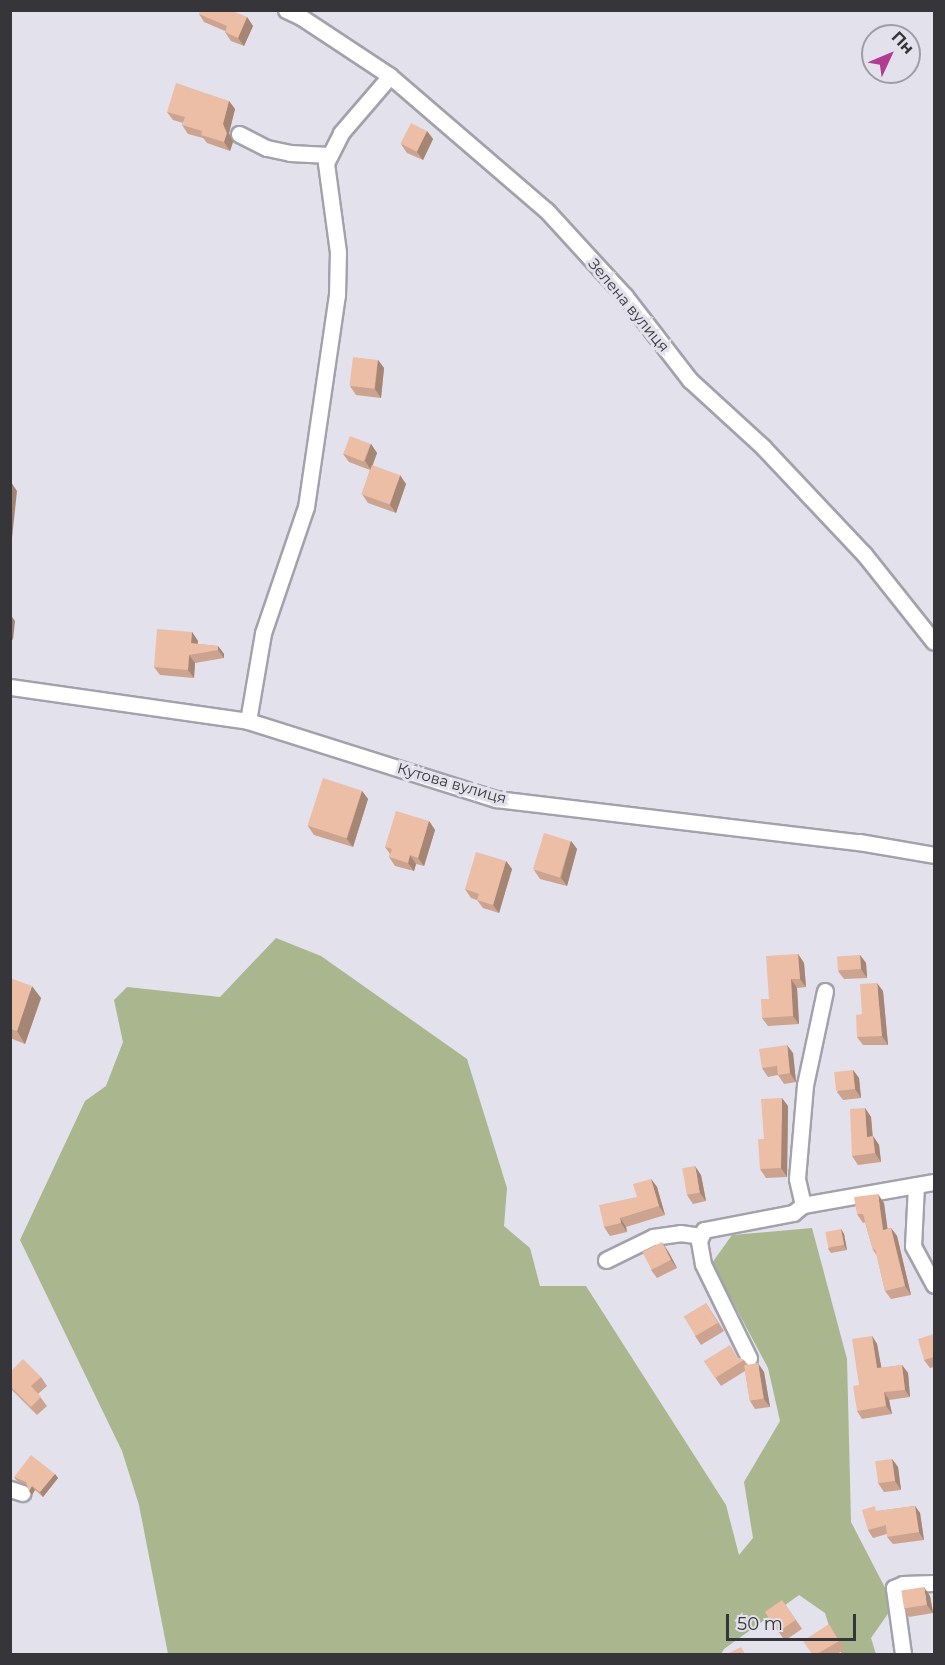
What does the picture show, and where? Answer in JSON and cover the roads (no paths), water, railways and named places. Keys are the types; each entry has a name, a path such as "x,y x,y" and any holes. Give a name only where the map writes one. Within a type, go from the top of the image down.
{"street":[{"name":"Зелена вулиця","path":"286,10 301,17 390,76 547,211 625,296 690,380 763,447 864,554 934,642"},
{"path":"248,721 263,633 306,507 337,295 338,252 326,164 341,133 390,76"},
{"path":"239,134 267,148 290,153 330,154"},
{"name":"Кутова вулиця","path":"10,687 248,721 496,799 859,842 934,855"},
{"path":"803,1205 798,1179 804,1097 825,991"},
{"path":"749,1358 703,1264 699,1241 704,1230 793,1213 803,1205 934,1182"},
{"path":"916,1185 913,1246 934,1285"},
{"path":"606,1260 653,1237 680,1233 701,1236"},
{"path":"903,1654 894,1588 903,1584 934,1583"}]}
